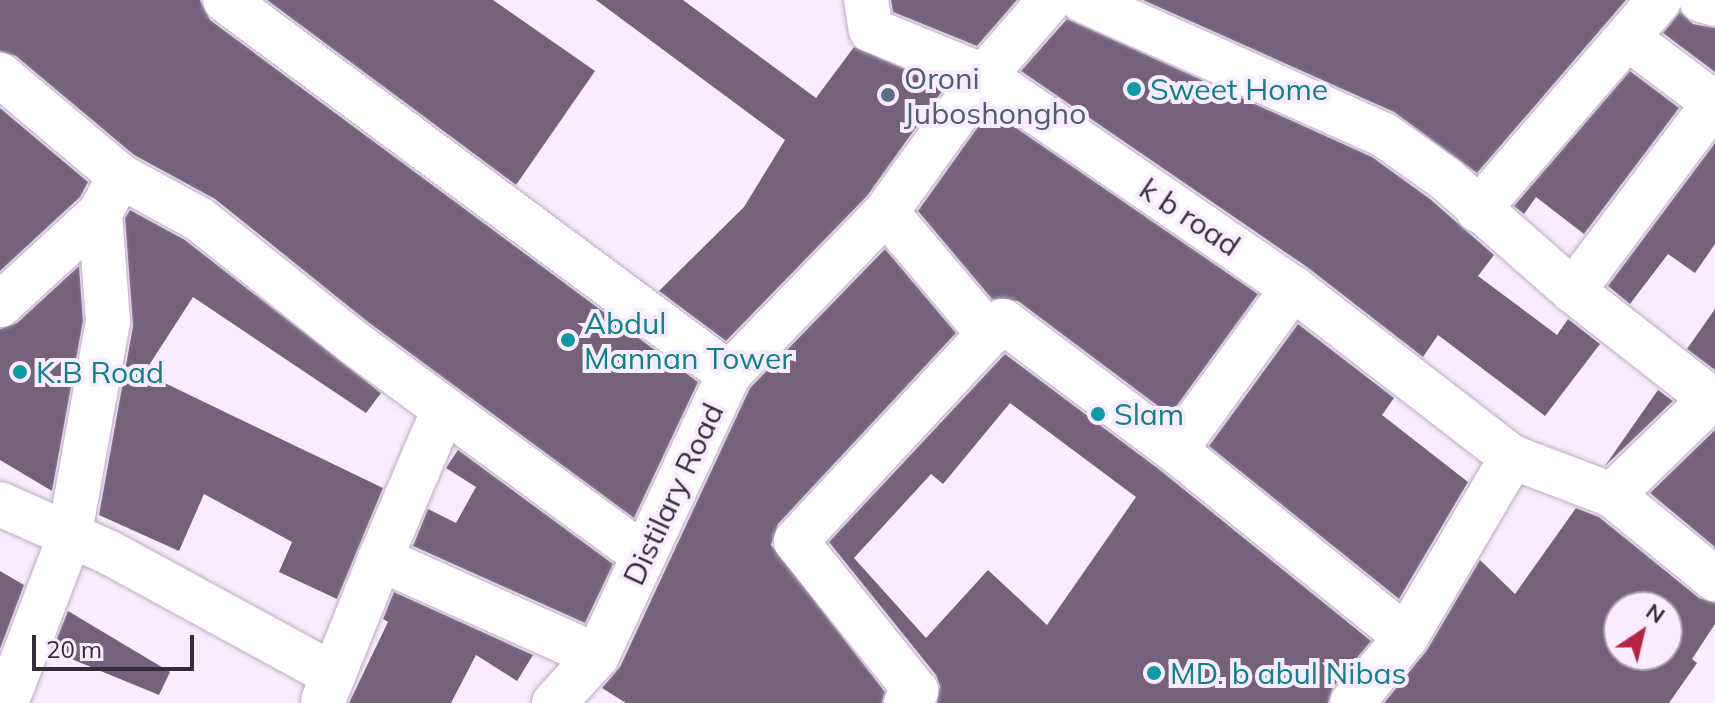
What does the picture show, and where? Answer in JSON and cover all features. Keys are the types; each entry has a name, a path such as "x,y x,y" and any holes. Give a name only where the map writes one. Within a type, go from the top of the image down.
{"street":[{"path":"225,0 729,374"},
{"name":"k b road","path":"866,0 871,30 984,76 1293,288 1512,457 1612,495 1715,579"},
{"name":"Distilary Road","path":"554,703 597,656 729,374 886,212 984,76 1050,0"},
{"path":"1082,0 1384,135 1573,291 1711,399 1612,495"},
{"path":"1478,210 1629,39 1659,0"},
{"path":"1701,0 1715,4"},
{"path":"1573,291 1714,103 1629,39"},
{"path":"0,75 110,194 199,219 444,409 644,556"},
{"path":"0,305 110,194"},
{"path":"6,703 69,538 108,322 110,194"},
{"path":"886,212 989,334"},
{"path":"1175,450 1293,288"},
{"path":"906,703 916,691 796,541 1003,321 1175,450 1406,637"},
{"path":"0,504 69,538 110,553 268,635 327,689 444,409"},
{"path":"1352,703 1406,637 1512,457"},
{"path":"380,559 597,656"}],"building":[{"path":"0,0 200,0 210,20 698,382 634,518 368,322 215,199 134,155 16,56 0,51"},
{"path":"267,0 493,0 595,71 516,185"},
{"path":"596,0 683,0 816,98 854,47 945,87 867,196 726,341 659,291 744,207 785,140"},
{"path":"891,0 1017,0 977,46 893,12"},
{"path":"1143,0 1626,0 1477,173 1394,112"},
{"path":"1680,12 1693,24 1715,28 1715,72 1663,33"},
{"path":"1067,19 1372,157 1430,199 1494,255 1478,276 1557,335 1568,319 1600,344 1545,416 1438,335 1423,357 1307,267 1021,71"},
{"path":"1630,71 1679,108 1584,234 1536,197 1524,214 1514,206"},
{"path":"0,108 88,182 80,197 0,271"},
{"path":"990,110 1258,294 1170,415 1018,301 992,299 918,211"},
{"path":"1715,143 1715,244 1695,273 1668,254 1630,304 1608,286"},
{"path":"130,210 185,240 381,393 366,413 193,297 144,373 383,488 337,599 279,572 292,542 204,494 179,551 99,515 133,326 125,218"},
{"path":"885,249 956,333 778,524 771,545 885,692 882,703 626,703 602,688 620,667 750,388"},
{"path":"79,266 83,321 52,491 0,460 0,329 17,323"},
{"path":"1715,309 1715,370 1687,349"},
{"path":"1298,324 1394,398 1382,415 1468,482 1399,599 1209,446"},
{"path":"1005,354 1160,470 1371,641 1333,687 1328,703 937,703 940,686 936,675 829,542","holes":["1010,403 1136,497 1047,625 988,570 926,638 854,558 931,474 943,484"]},
{"path":"1658,390 1673,401 1605,466 1616,450"},
{"path":"1715,430 1715,547 1650,493"},
{"path":"458,450 613,564 585,623 413,546 428,509 456,523 476,487 446,468"},
{"path":"1576,508 1599,517 1699,598 1715,603 1715,624 1692,659 1697,663 1669,703 1384,703 1427,650 1480,560 1515,594"},
{"path":"0,571 24,585 0,649"},
{"path":"394,592 533,655 517,681 476,655 451,703 349,703 388,622 383,619"},
{"path":"68,611 170,672 159,695 52,651"}],"place":[{"name":"Sweet Home","path":"1134,89"},
{"name":"Oroni Juboshongho","path":"888,95"},
{"name":"Abdul Mannan Tower","path":"568,340"},
{"name":"K.B Road","path":"20,372"},
{"name":"Slam","path":"1098,414"},
{"name":"MD. b abul Nibas","path":"1154,673"}]}
